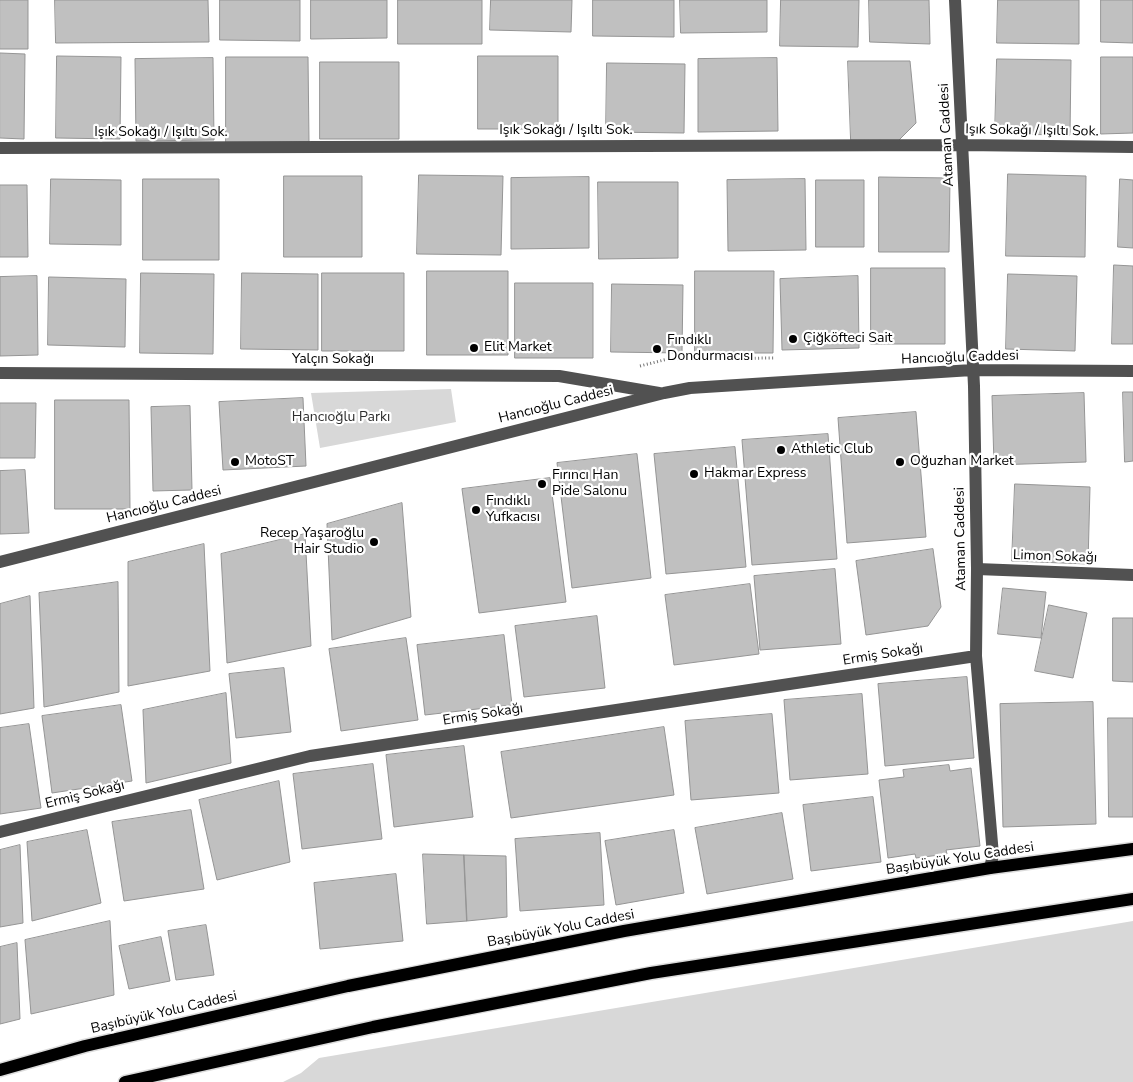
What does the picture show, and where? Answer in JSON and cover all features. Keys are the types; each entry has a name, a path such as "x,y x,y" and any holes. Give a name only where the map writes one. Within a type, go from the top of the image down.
{"main road":[{"name":"Başıbüyük Yolu Caddesi","path":"0,1070 85,1046 348,986 624,931 990,868 1133,849"},
{"path":"125,1082 154,1078 374,1027 651,973 1133,899"}],"street":[{"name":"Ataman Caddesi","path":"955,0 972,370 977,569 976,656 993,855 990,868"},
{"name":"Işık Sokağı / Işıltı Sok.","path":"0,148 962,145 1133,147"},
{"name":"Hancıoğlu Caddesi","path":"0,562 664,393 690,388 972,370 1133,371"},
{"name":"Yalçın Sokağı","path":"0,373 559,376 664,393"},
{"name":"Limon Sokağı","path":"977,569 1133,575"},
{"name":"Ermiş Sokağı","path":"0,832 310,756 976,656"}],"green space":[{"name":"Hancıoğlu Parkı","path":"451,389 456,422 320,448 311,393"},
{"path":"1133,921 1133,1082 283,1082 301,1073 319,1058"}],"building":[{"path":"0,0 28,0 28,49 0,49"},
{"path":"55,0 208,0 209,42 56,43"},
{"path":"220,0 300,0 300,41 220,40"},
{"path":"311,0 387,0 387,38 311,39"},
{"path":"398,0 482,0 482,44 398,44"},
{"path":"491,0 572,0 571,32 490,30"},
{"path":"593,0 674,0 674,37 593,36"},
{"path":"680,0 767,0 767,32 681,33"},
{"path":"781,0 859,0 858,47 780,46"},
{"path":"869,0 929,0 930,44 870,42"},
{"path":"998,0 1079,0 1079,44 997,43"},
{"path":"1101,0 1133,0 1133,43 1101,42"},
{"path":"0,53 25,54 24,139 0,138"},
{"path":"57,56 121,57 120,139 56,138"},
{"path":"478,56 558,56 558,129 478,129"},
{"path":"226,57 308,57 309,142 226,143"},
{"path":"1101,57 1133,57 1133,133 1101,134"},
{"path":"213,58 214,140 136,141 135,59"},
{"path":"777,58 778,131 698,132 698,59"},
{"path":"997,59 1071,60 1070,135 995,134"},
{"path":"848,61 910,61 916,123 898,141 851,140"},
{"path":"320,62 399,62 399,139 320,139"},
{"path":"607,63 685,64 684,133 606,132"},
{"path":"1008,174 1086,176 1085,257 1006,256"},
{"path":"419,175 503,176 501,255 417,254"},
{"path":"284,176 362,176 362,257 284,257"},
{"path":"589,177 589,248 511,249 511,178"},
{"path":"879,177 950,178 949,252 879,252"},
{"path":"51,179 121,180 121,245 50,244"},
{"path":"143,179 219,179 219,260 143,260"},
{"path":"805,179 806,250 728,251 727,180"},
{"path":"1120,179 1133,180 1133,248 1118,247"},
{"path":"816,180 864,180 864,247 816,247"},
{"path":"598,182 678,182 678,258 599,259"},
{"path":"0,185 27,185 28,257 0,257"},
{"path":"1114,265 1133,266 1133,344 1112,344"},
{"path":"871,268 945,268 945,344 871,344"},
{"path":"427,271 508,271 508,355 427,355"},
{"path":"695,271 774,271 773,353 695,353"},
{"path":"141,273 214,274 213,354 140,353"},
{"path":"242,273 318,274 318,350 241,349"},
{"path":"322,273 404,273 404,351 322,351"},
{"path":"1008,274 1077,276 1075,351 1006,349"},
{"path":"37,276 38,355 0,356 0,277"},
{"path":"858,276 859,348 782,350 780,279"},
{"path":"49,277 126,279 125,347 48,345"},
{"path":"515,283 593,283 593,358 515,358"},
{"path":"612,284 683,285 682,353 611,352"},
{"path":"1123,392 1133,392 1133,461 1125,462"},
{"path":"1084,393 1086,462 994,465 992,396"},
{"path":"303,398 306,466 223,470 219,402"},
{"path":"55,400 129,400 130,509 55,509"},
{"path":"0,403 36,403 35,458 0,458"},
{"path":"190,406 192,490 153,491 151,407"},
{"path":"916,412 926,537 847,543 838,418"},
{"path":"828,434 837,559 752,565 742,440"},
{"path":"735,447 746,567 666,574 654,454"},
{"path":"637,454 651,578 572,588 557,463"},
{"path":"25,470 29,533 0,534 0,471"},
{"path":"550,478 566,602 479,613 462,489"},
{"path":"1015,484 1090,487 1088,564 1012,561"},
{"path":"402,503 411,617 332,640 327,524"},
{"path":"305,534 311,646 227,663 221,554"},
{"path":"204,544 210,671 128,686 128,562"},
{"path":"933,549 941,607 928,626 866,635 856,561"},
{"path":"835,569 841,644 760,650 754,576"},
{"path":"118,582 119,692 44,707 39,593"},
{"path":"750,584 759,654 674,665 665,595"},
{"path":"1003,588 1046,592 1041,638 998,634"},
{"path":"30,596 34,708 0,714 0,604"},
{"path":"1049,605 1087,613 1073,678 1035,671"},
{"path":"597,616 605,688 524,697 515,626"},
{"path":"1113,618 1133,618 1133,682 1113,681"},
{"path":"504,635 512,705 425,715 417,645"},
{"path":"406,638 418,720 341,731 329,649"},
{"path":"284,668 291,732 236,738 229,674"},
{"path":"967,677 974,758 885,766 878,684"},
{"path":"226,693 231,763 146,783 143,710"},
{"path":"862,694 868,774 790,780 784,700"},
{"path":"1093,702 1096,824 1003,827 1000,704"},
{"path":"121,705 132,781 52,793 42,716"},
{"path":"772,714 779,793 691,800 685,721"},
{"path":"1108,718 1133,718 1133,817 1109,817"},
{"path":"29,724 41,808 0,814 0,728"},
{"path":"664,727 674,795 511,818 501,752"},
{"path":"464,746 473,817 394,827 386,755"},
{"path":"373,764 382,839 302,849 293,774"},
{"path":"949,765 950,771 971,768 980,846 946,850 947,854 916,858 915,854 888,858 879,780 904,777 903,770"},
{"path":"279,781 290,862 217,880 199,800"},
{"path":"873,797 881,862 811,871 803,805"},
{"path":"191,810 204,889 124,901 112,822"},
{"path":"782,813 793,879 707,894 695,828"},
{"path":"87,830 101,903 32,921 27,842"},
{"path":"674,830 684,893 616,905 605,841"},
{"path":"600,833 604,905 520,911 515,839"},
{"path":"20,845 23,923 0,927 0,850"},
{"path":"423,854 464,855 467,921 427,924"},
{"path":"464,855 506,856 507,917 467,921"},
{"path":"396,874 403,941 320,949 314,883"},
{"path":"110,921 114,995 31,1014 25,940"},
{"path":"206,925 214,975 176,980 168,931"},
{"path":"161,937 170,981 129,989 119,946"},
{"path":"17,943 20,1019 0,1024 0,947"}],"place":[{"name":"Çiğköfteci Sait","path":"793,339"},
{"name":"Elit Market","path":"474,348"},
{"name":"Fındıklı Dondurmacısı","path":"657,349"},
{"name":"Athletic Club","path":"781,450"},
{"name":"MotoST","path":"235,462"},
{"name":"Oğuzhan Market","path":"900,462"},
{"name":"Hakmar Express","path":"694,474"},
{"name":"Fırıncı Han Pide Salonu","path":"542,484"},
{"name":"Fındıklı Yufkacısı","path":"476,510"},
{"name":"Recep Yaşaroğlu Hair Studio","path":"374,542"}]}
